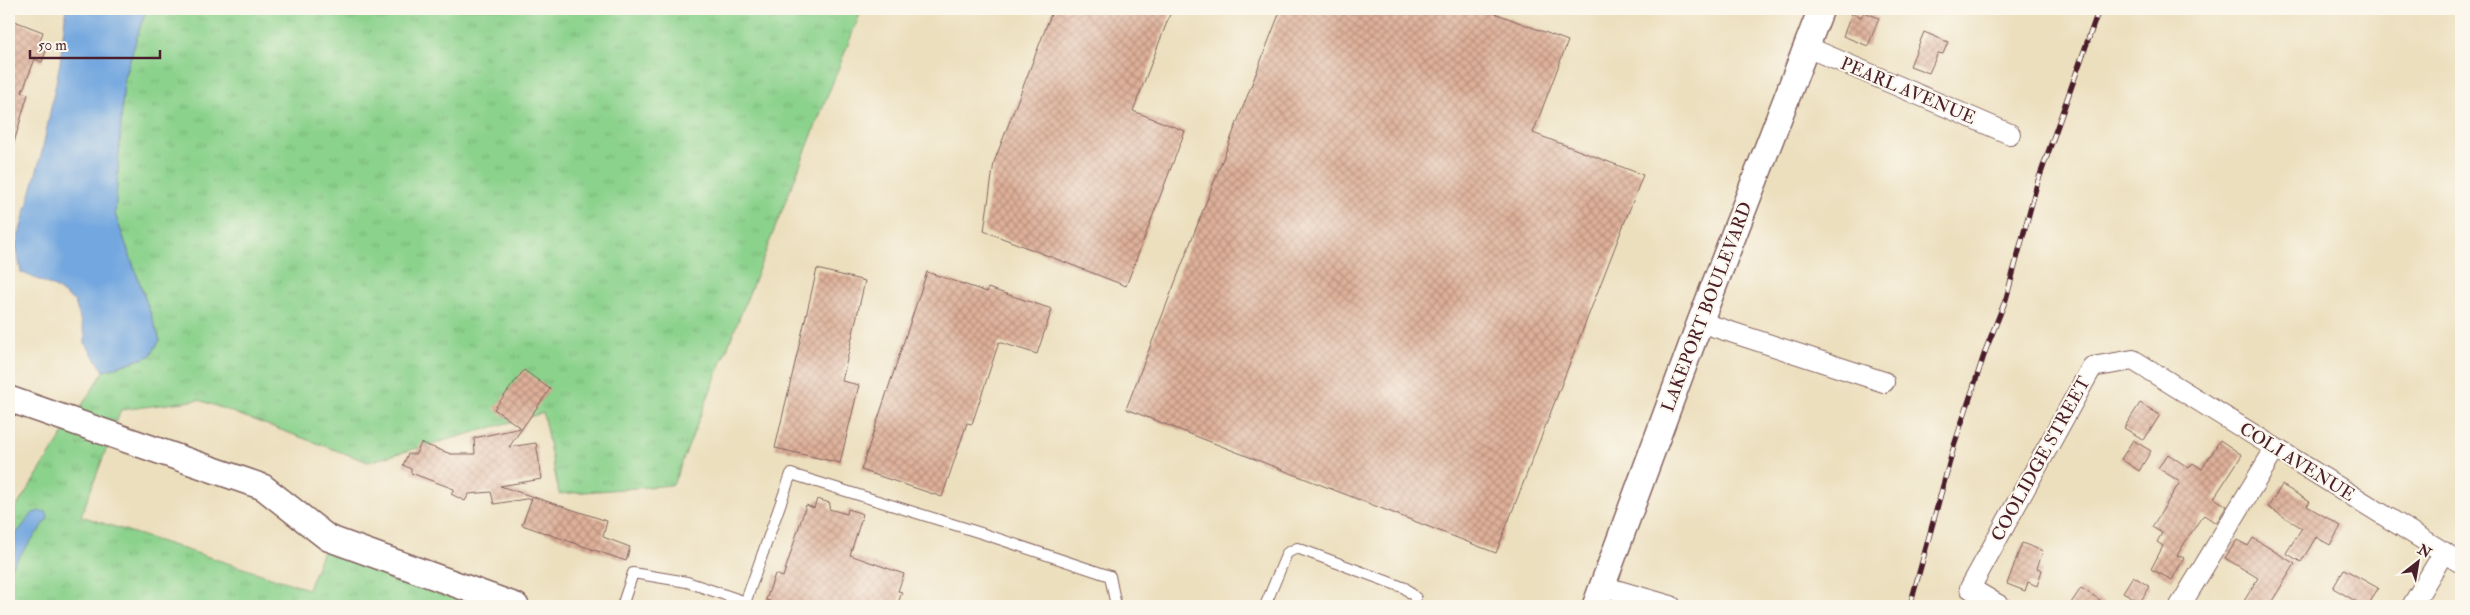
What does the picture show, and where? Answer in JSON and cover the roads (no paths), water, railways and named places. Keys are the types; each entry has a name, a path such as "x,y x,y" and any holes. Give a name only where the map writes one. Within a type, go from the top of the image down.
{"street":[{"name":"LAKEPORT BOULEVARD","path":"1599,596 1700,322 1807,47 1817,12"},
{"name":"PEARL AVENUE","path":"1807,47 2010,134"},
{"path":"1700,322 1884,382"},
{"name":"COLI AVENUE","path":"2133,360 2461,563"},
{"name":"COOLIDGE STREET","path":"2000,606 1970,588 2092,367 2133,360"},
{"path":"9,399 263,487 328,538 516,606"},
{"path":"2180,606 2275,449"},
{"path":"2412,606 2444,552"},
{"path":"1599,596 1671,606"}],"lane":[{"path":"622,606 633,573 686,582 745,604 791,474 981,533 1110,576 1116,606"},
{"path":"1265,606 1287,553 1297,548 1405,588 1416,598 1413,606"}],"water":[{"path":"66,9 146,9 124,78 115,214 160,340 150,356 104,371 85,343 85,335 75,302 55,287 21,272 16,245 42,152 60,63"},
{"path":"47,512 48,518 9,570 9,543 33,513"}],"railway":[{"path":"1910,606 1954,446 1986,349 2006,299 2037,184 2099,9"}]}
